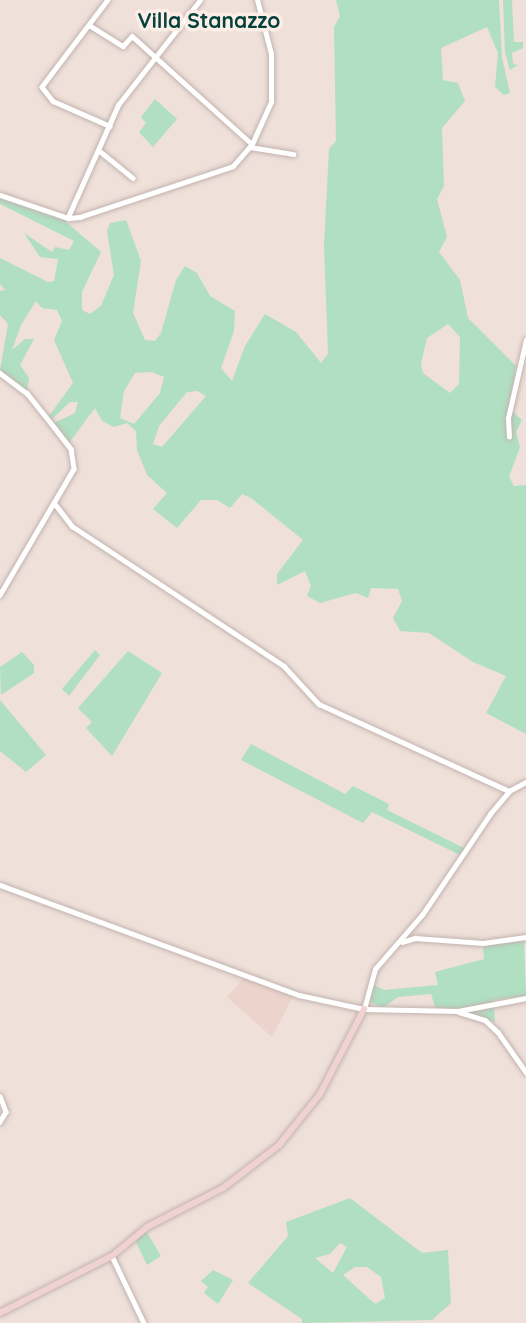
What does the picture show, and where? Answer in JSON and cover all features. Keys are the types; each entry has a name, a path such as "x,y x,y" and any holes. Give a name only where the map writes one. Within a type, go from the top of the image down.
{"street":[{"path":"108,0 43,87 53,101 110,126"},
{"path":"68,218 101,152 118,105 155,53 200,0"},
{"path":"0,195 68,218 95,214 210,177 233,166 251,146 267,114 273,85 271,54 257,0"},
{"path":"89,24 123,46 132,36 155,53 251,146 293,154"},
{"path":"101,152 133,178"},
{"path":"509,437 508,418 526,340"},
{"path":"0,373 27,393 74,456 74,469 0,595"},
{"path":"55,504 72,526 284,666 319,704 509,791"},
{"path":"0,1313 112,1256 147,1227 223,1188 279,1145 320,1094 364,1009 375,969 401,943 509,791 526,782"},
{"path":"0,885 299,995 364,1009 458,1012 526,998"},
{"path":"401,943 415,938 483,943 526,937"},
{"path":"458,1012 491,1026 526,1072"},
{"path":"0,1096 6,1112 0,1122"},
{"path":"112,1256 144,1323"}],"shaded area":[{"path":"244,978 294,995 272,1037 227,997"}],"green space":[{"path":"336,0 499,0 502,57 510,93 504,95 495,87 498,53 487,27 441,48 443,80 458,83 465,101 442,128 444,186 437,199 447,237 439,252 460,280 468,318 516,366 508,412 510,420 512,411 522,420 516,432 520,447 509,477 514,486 526,485 526,734 486,713 506,676 473,662 429,633 400,631 393,618 402,601 398,589 371,588 368,598 356,593 320,603 307,596 311,586 305,571 277,585 277,574 303,540 251,498 242,494 230,508 217,500 201,500 177,528 153,509 167,493 147,475 137,450 136,431 127,423 114,427 102,421 95,408 69,443 54,423 75,413 78,402 70,402 51,420 48,417 73,383 54,340 62,321 57,310 42,308 36,301 21,325 12,350 25,339 34,339 20,365 29,378 27,391 0,370 8,324 0,315 0,291 5,290 0,284 0,258 48,282 54,281 58,259 40,257 24,233 52,252 55,247 69,250 74,241 0,204 0,198 64,220 101,252 82,292 82,310 90,314 101,306 114,275 107,231 110,223 126,220 141,261 133,313 145,340 155,341 161,333 176,280 185,266 197,273 210,296 235,311 234,331 221,368 232,381 245,346 265,314 296,332 321,363 328,354 324,246 329,149 336,141 334,27 340,16","holes":["448,324 460,337 459,384 450,393 423,373 421,363 427,338","152,372 164,377 160,393 134,424 120,418 124,391 135,373","197,391 206,396 162,447 153,444 159,426 187,392"]},
{"path":"503,0 512,0 514,42 523,42 523,48 512,53 513,64 518,65 510,70 505,53"},
{"path":"155,99 177,119 153,147 139,132 146,123 141,117"},
{"path":"95,650 100,655 69,696 62,689"},
{"path":"128,651 162,673 112,756 86,728 92,722 78,708"},
{"path":"22,652 34,665 34,673 1,695 0,667"},
{"path":"0,700 46,755 26,772 0,751"},
{"path":"251,744 345,794 353,786 389,804 387,810 466,849 462,856 372,812 363,823 241,760"},
{"path":"524,940 526,996 494,1000 495,1022 435,1007 431,994 398,997 383,1008 370,1002 372,984 384,990 438,985 435,972 484,959 483,946"},
{"path":"350,1198 422,1253 448,1250 451,1303 432,1320 302,1323 302,1319 248,1283 288,1236 286,1222","holes":["340,1243 347,1247 333,1273 315,1258 330,1254","355,1267 367,1267 381,1277 385,1298 375,1304 343,1275"]},
{"path":"146,1231 161,1256 147,1265 135,1240"},
{"path":"213,1270 233,1280 218,1304 204,1293 208,1287 201,1281"}],"district":[{"name":"Villa Stanazzo","path":"209,20"}]}
